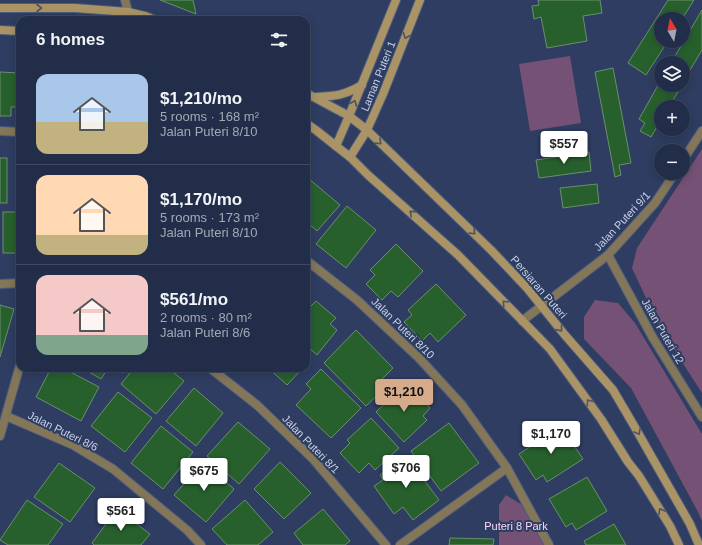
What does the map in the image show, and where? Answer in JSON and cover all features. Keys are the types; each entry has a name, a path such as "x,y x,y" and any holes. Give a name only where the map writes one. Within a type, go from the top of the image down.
{"main road":[{"name":"Laman Puteri 1","path":"336,146 396,0"},
{"name":"Laman Puteri 1","path":"350,157 367,130 383,94 420,0"},
{"path":"0,8 74,8 128,12 145,16"},
{"path":"0,30 16,31"},
{"path":"310,95 342,95 362,85"},
{"name":"Persiaran Puteri","path":"310,96 349,116 367,130 491,250 527,288 613,390 690,524 699,545"},
{"path":"310,125 318,130 350,157 368,175 458,255 550,349 601,419 628,462 643,482 670,526 679,545"}],"street":[{"path":"126,0 128,12"},
{"path":"0,131 16,132"},
{"path":"690,149 702,131"},
{"name":"Jalan Puteri 9/1","path":"522,321 608,255 655,203 670,180"},
{"name":"Jalan Puteri 12","path":"608,255 653,338 702,417"},
{"name":"Jalan Puteri 8/10","path":"310,263 357,300 419,358 462,405 507,468 549,545"},
{"path":"0,284 16,283"},
{"path":"0,436 18,372"},
{"name":"Jalan Puteri 8/1","path":"215,372 257,405 313,459 386,545"},
{"name":"Jalan Puteri 8/6","path":"6,416 73,446 113,469 187,530 201,545"},
{"path":"400,545 507,468"}],"green space":[{"path":"570,56 581,123 530,131 519,64"},
{"path":"702,149 702,393 660,328 632,268 637,248 682,180 690,180 690,167"},
{"path":"595,300 618,303 635,323 702,434 702,521 631,388 584,339 584,317"},
{"name":"Puteri 8 Park","path":"506,495 524,506 546,545 499,545 499,505"}],"building":[{"path":"160,0 193,0 196,14"},
{"path":"538,0 600,0 602,13 583,16 587,41 547,48 541,17 534,19 532,6 539,5"},
{"path":"668,0 694,0 686,12 660,12"},
{"path":"702,10 702,50 690,70 690,56 675,56 680,48 690,48 690,31"},
{"path":"654,22 654,48 663,48 658,56 654,56 654,63 646,75 628,63"},
{"path":"613,68 631,163 619,165 621,175 615,177 595,72"},
{"path":"0,72 16,73 16,107 11,107 11,116 0,116"},
{"path":"654,92 678,92 673,100 654,100 654,132 651,137 640,131 645,123 639,119"},
{"path":"589,152 591,171 539,178 536,160"},
{"path":"0,158 7,158 7,203 0,203"},
{"path":"310,180 340,205 317,231 310,225"},
{"path":"597,184 599,203 563,208 560,188"},
{"path":"347,206 376,230 346,268 316,244"},
{"path":"3,212 16,212 16,253 3,253"},
{"path":"396,244 423,271 398,297 391,291 382,300 366,284 375,275 370,270"},
{"path":"436,284 466,315 438,342 430,333 422,341 404,322 412,315 408,310"},
{"path":"316,301 336,318 330,324 337,330 317,355 310,349 310,307"},
{"path":"0,305 14,309 0,357"},
{"path":"356,330 393,368 382,379 388,385 366,406 324,363"},
{"path":"321,369 361,408 331,438 296,405 311,389 306,384"},
{"path":"49,372 71,372 99,387 81,421 36,397"},
{"path":"89,372 105,372 101,379"},
{"path":"131,372 173,372 184,381 156,414 121,384"},
{"path":"272,372 299,372 287,385"},
{"path":"194,388 223,413 196,446 166,421"},
{"path":"411,388 430,408 423,416 427,420 404,442 376,412 399,390 403,395"},
{"path":"118,392 152,418 125,452 91,426"},
{"path":"371,418 399,448 375,470 369,463 359,473 340,453 350,443 347,440"},
{"path":"238,422 270,449 239,484 207,456"},
{"path":"449,423 479,463 441,491 411,451"},
{"path":"161,426 193,452 163,489 131,463"},
{"path":"561,426 583,459 547,482 543,475 536,480 519,454"},
{"path":"406,456 439,500 413,520 403,507 394,514 374,486 383,480 380,475"},
{"path":"203,462 234,489 206,522 174,495"},
{"path":"280,462 311,493 284,519 254,489"},
{"path":"59,463 95,488 70,522 34,497"},
{"path":"587,477 607,511 576,530 572,523 566,527 549,499"},
{"path":"27,500 63,524 48,545 8,545 0,540"},
{"path":"245,500 273,532 258,545 227,545 212,529"},
{"path":"117,509 150,534 141,545 94,545 92,543"},
{"path":"323,509 350,541 345,545 303,545 294,533"},
{"path":"614,524 626,545 586,545 584,541"},
{"path":"450,538 494,539 493,545 449,545"}]}
